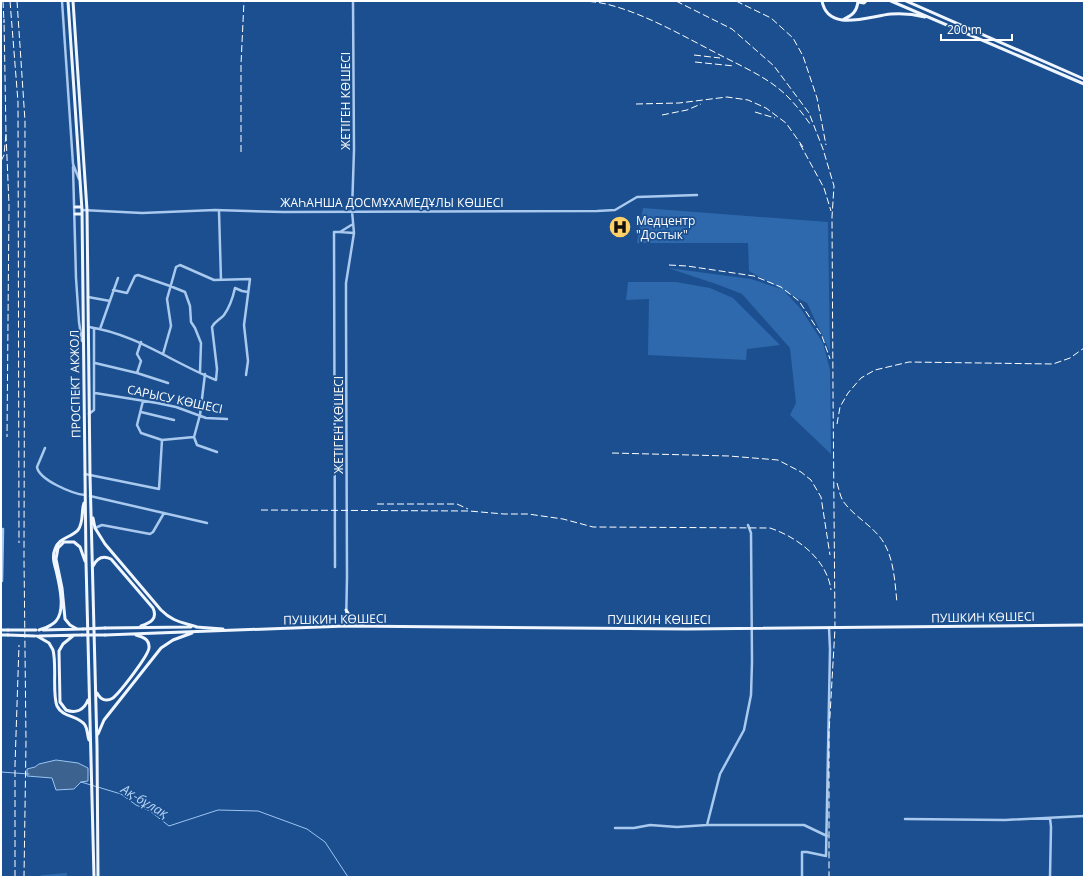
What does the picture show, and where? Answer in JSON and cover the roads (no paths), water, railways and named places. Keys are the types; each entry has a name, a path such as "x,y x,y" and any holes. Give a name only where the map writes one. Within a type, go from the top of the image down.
{"main road":[{"name":"ПРОСПЕКТ АКЖОЛ","path":"68,1 82,210 86,562 94,877"},
{"name":"ПРОСПЕКТ АКЖОЛ","path":"73,1 87,210 90,496 96,692 98,877"},
{"path":"822,1 823,7 830,17 837,20 849,20 902,13 934,19"},
{"path":"843,20 855,13 858,2 864,3 866,1"},
{"path":"891,1 1084,84"},
{"path":"906,1 1084,79"},
{"path":"72,68 77,67"},
{"path":"75,207 82,210"},
{"path":"75,214 82,210"},
{"path":"38,630 56,622 61,611 60,589 54,564 54,550 58,542 78,530 82,507 85,501"},
{"path":"91,510 95,528 105,544 164,614 180,623 197,627"},
{"path":"77,629 70,625 65,619 62,588 56,559 58,548 64,542 74,542 80,547 86,562"},
{"path":"92,570 95,563 100,558 111,559 153,608 155,614 152,621 137,627"},
{"path":"346,610 352,619 366,627"},
{"name":"ПУШКИН КӨШЕСІ","path":"235,630 346,626 829,628 1084,625"},
{"path":"1,630 137,627 197,627 235,630"},
{"path":"1,635 105,635 235,630"},
{"path":"97,746 98,735 102,723 161,648 177,638 196,632"},
{"path":"96,692 104,700 113,698 149,652 150,648 147,640 133,634"},
{"path":"74,635 62,644 59,652 60,703 69,711 79,711 86,705 89,692"},
{"path":"36,636 49,643 54,652 57,706 66,715 78,719 84,723 90,744"}],"street":[{"path":"62,1 73,164 79,314 83,344"},
{"name":"ЖЕТІГЕН КӨШЕСІ","path":"346,626 346,283 354,234 352,211 354,150 353,1"},
{"path":"73,164 80,183"},
{"name":"ЖАҺАНША ДОСМҰХАМЕДҰЛЫ КӨШЕСІ","path":"82,210 142,213 219,210 597,211 615,210 637,196 697,195"},
{"path":"219,210 221,280"},
{"path":"340,232 353,224"},
{"path":"334,567 334,232 354,234"},
{"path":"163,354 171,323 167,303 170,286 178,265 214,280 250,279 244,325 248,361 246,375"},
{"path":"113,290 127,292 135,276 138,275 185,292 190,306 191,322 201,343 200,372"},
{"path":"100,329 118,278"},
{"path":"89,328 100,329 141,342 216,380 217,369 212,327 215,321 225,314 233,296 236,280"},
{"path":"235,288 248,292"},
{"path":"88,297 110,301"},
{"path":"89,414 94,410 95,393 94,328"},
{"path":"137,373 141,361 137,354 141,342"},
{"path":"94,363 137,373 168,383"},
{"path":"205,374 200,415 194,437 197,445 217,452"},
{"name":"САРЫСУ КӨШЕСІ","path":"95,393 176,407 206,418 227,419"},
{"path":"143,401 137,425 141,433 162,440 194,437"},
{"path":"141,412 174,420"},
{"path":"85,474 158,489 162,440"},
{"path":"45,448 37,467 40,474 66,490 85,495"},
{"path":"90,496 207,523"},
{"path":"95,528 102,525 150,534 153,532 164,513"},
{"path":"707,825 720,774 744,730 751,696 751,533 748,525"},
{"path":"1,529 3,529 3,534 1,581"},
{"path":"802,877 802,852 826,856 830,649 829,628"},
{"path":"905,819 1006,820 1084,816"},
{"path":"1050,818 1050,877"},
{"path":"616,828 634,828 650,825 677,827 707,825 804,825 826,836"}],"waterway":[{"name":"Ақ-бұлақ","path":"1,772 29,774"},
{"name":"Ақ-бұлақ","path":"81,782 121,794 136,805 150,811 169,826 218,810 258,811 307,829 325,842 348,877"}],"railway":[{"path":"3,1 4,23"},
{"path":"10,1 18,102 19,543"},
{"path":"17,1 25,121 24,558 26,742 24,877"},
{"path":"241,152 241,64 244,1"},
{"path":"569,1 597,2 620,8 650,19 679,33 764,78 790,99 810,124"},
{"path":"676,1 732,29 774,66 809,113 823,149 834,186 832,217 835,628 829,733 829,877"},
{"path":"736,1 771,18 793,38 803,56 817,98 826,145"},
{"path":"1,161 4,155 6,134 4,19"},
{"path":"694,55 720,58"},
{"path":"695,62 734,66"},
{"path":"636,104 679,103 727,97 748,100 766,108 786,123 803,147"},
{"path":"662,115 687,110 701,104"},
{"path":"755,112 775,118"},
{"path":"6,134 9,205 7,437"},
{"path":"800,144 824,188 831,211"},
{"path":"669,265 687,266 754,276 781,287 799,301 822,336 830,359"},
{"path":"837,424 840,407 848,393 861,378 875,370 909,362 1053,364 1070,358 1084,348"},
{"path":"612,453 729,456 778,460 801,472 811,480 821,497 830,555"},
{"path":"837,483 843,501 880,537 884,543 894,572 897,603"},
{"path":"377,504 457,504 468,509"},
{"path":"261,510 469,511 504,514 528,514 563,519 593,527 770,528 800,543 817,559 824,568 831,590"},
{"path":"15,877 15,765 19,645"}],"place":[{"name":"Медцентр \"Достык\"","path":"620,227"}]}
